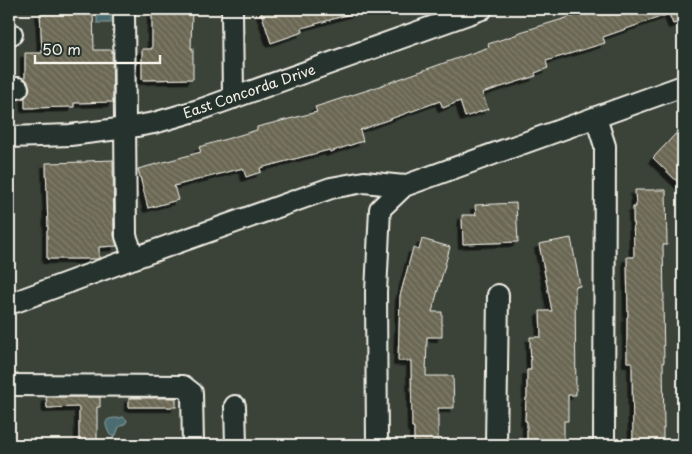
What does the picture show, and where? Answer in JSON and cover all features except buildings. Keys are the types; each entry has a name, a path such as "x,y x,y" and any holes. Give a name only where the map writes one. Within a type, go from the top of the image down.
{"street":[{"path":"124,9 126,236 134,258"},
{"path":"232,9 233,98"},
{"name":"East Concorda Drive","path":"9,137 70,136 154,124 202,109 482,9"},
{"path":"377,445 376,292 380,208 404,186 683,86"},
{"path":"596,118 605,146 604,445"},
{"path":"9,303 332,188 364,182 404,186"},
{"path":"496,445 498,295"},
{"path":"9,385 183,386 192,393 193,445"},
{"path":"235,406 236,445"}],"water":[{"path":"97,9 111,9 111,23 97,23"},
{"path":"123,417 127,420 126,423 119,427 116,435 113,437 106,427 107,421"}]}
